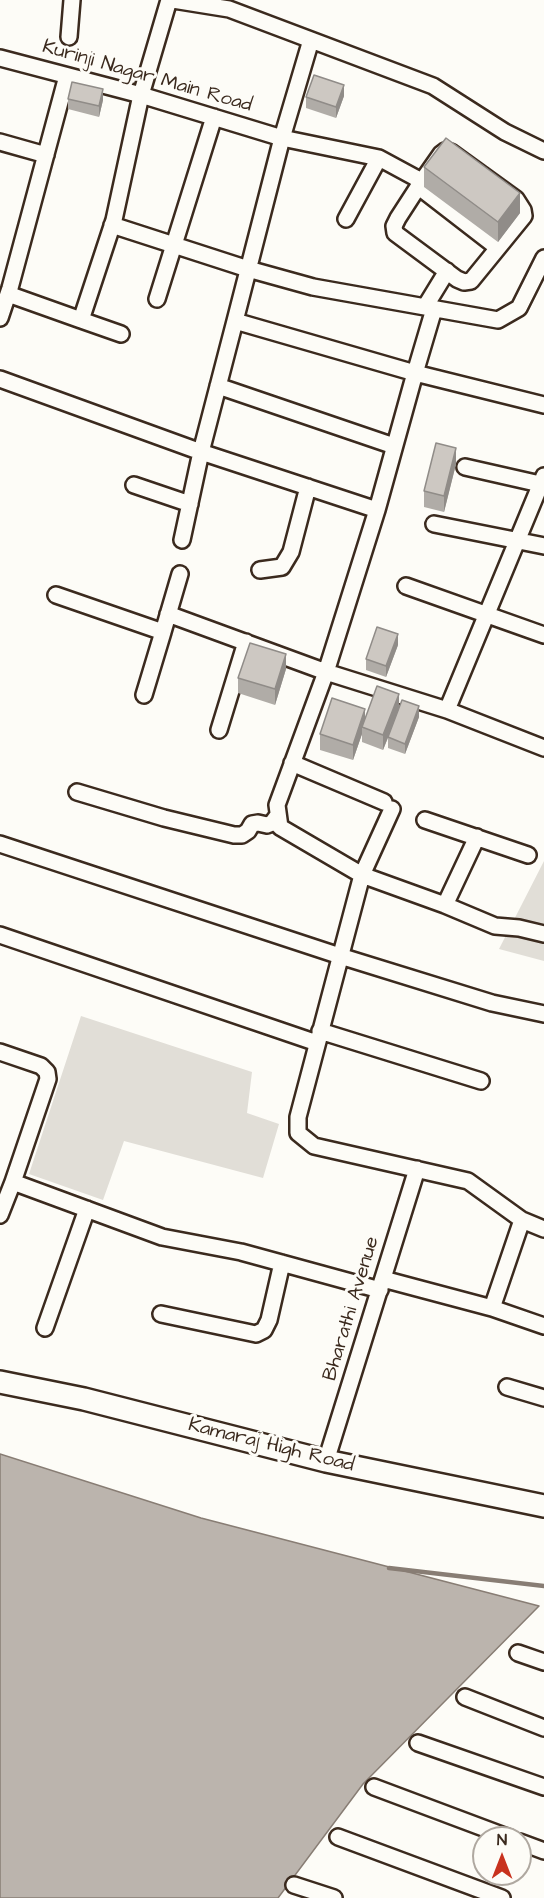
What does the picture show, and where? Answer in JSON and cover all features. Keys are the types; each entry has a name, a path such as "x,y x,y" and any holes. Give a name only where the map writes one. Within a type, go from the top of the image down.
{"street":[{"path":"69,37 72,0"},
{"path":"81,320 112,225 141,95 171,0 229,9 433,86 505,132 544,151"},
{"path":"182,540 201,452 248,269 282,138 311,40"},
{"name":"Kurinji Nagar Main Road","path":"0,58 141,95 282,138 379,158 411,174 423,190 498,248"},
{"path":"0,318 6,288 67,76"},
{"path":"157,299 214,117"},
{"path":"0,142 46,155"},
{"path":"445,151 451,152 520,204 524,216 471,281 464,282 458,279 395,233 394,226 398,218 420,184 441,154 445,151"},
{"path":"346,219 379,158"},
{"path":"112,225 248,269 313,286 498,320 519,308 544,258"},
{"path":"447,271 429,308 415,373 377,510 326,672 277,805 278,815 280,828 362,874 495,926 519,928 544,934"},
{"path":"6,288 81,320 121,334"},
{"path":"235,321 415,373 544,405"},
{"path":"0,379 201,452 377,510"},
{"path":"218,386 394,446"},
{"path":"447,710 542,480 465,467"},
{"path":"134,485 190,504"},
{"path":"260,570 282,567 291,552 308,487"},
{"path":"434,524 544,546"},
{"path":"144,695 180,574"},
{"path":"406,586 544,635"},
{"path":"56,595 163,632"},
{"path":"168,614 326,672 447,710 544,748"},
{"path":"219,730 246,642"},
{"path":"292,763 388,805 362,874 298,1117 298,1133 314,1146 468,1181 522,1220 544,1229"},
{"path":"77,792 164,818 234,835 242,835 252,824 272,823 278,815"},
{"path":"426,820 528,855"},
{"path":"445,905 477,837"},
{"path":"0,844 340,956 492,1003 544,1014"},
{"path":"0,935 319,1037 481,1081"},
{"path":"0,1052 41,1066 47,1072 48,1079 0,1215"},
{"name":"Bharathi Avenue","path":"326,1461 417,1169"},
{"path":"13,1182 162,1237 241,1252 282,1263 492,1308 544,1326"},
{"path":"45,1328 87,1209"},
{"path":"492,1308 522,1220"},
{"path":"161,1314 256,1334 264,1330 269,1320 282,1263"},
{"name":"Kamaraj High Road","path":"0,1382 84,1400 326,1461 544,1506"},
{"path":"507,1387 544,1398"},
{"path":"518,1653 544,1662"},
{"path":"465,1697 544,1728"},
{"path":"418,1743 544,1787"},
{"path":"375,1787 478,1826"},
{"path":"338,1837 502,1898"},
{"path":"294,1885 334,1898"}],"shaded area":[{"path":"544,861 544,961 499,949"},
{"path":"81,1016 252,1072 247,1113 279,1124 263,1178 124,1141 103,1200 29,1174"},
{"path":"0,1454 201,1518 539,1606 363,1784 278,1898 0,1898"}],"building":[{"path":"314,75 344,85 336,107 306,97"},
{"path":"72,82 103,89 99,106 68,99"},
{"path":"446,138 520,193 498,222 424,167"},
{"path":"436,443 456,448 444,496 424,491"},
{"path":"377,627 398,634 386,666 366,659"},
{"path":"250,643 286,654 275,689 238,678"},
{"path":"377,686 399,694 383,735 362,727"},
{"path":"332,698 365,709 353,745 320,734"},
{"path":"402,700 419,706 405,744 388,737"}],"waterway":[{"path":"389,1568 544,1586"}]}
